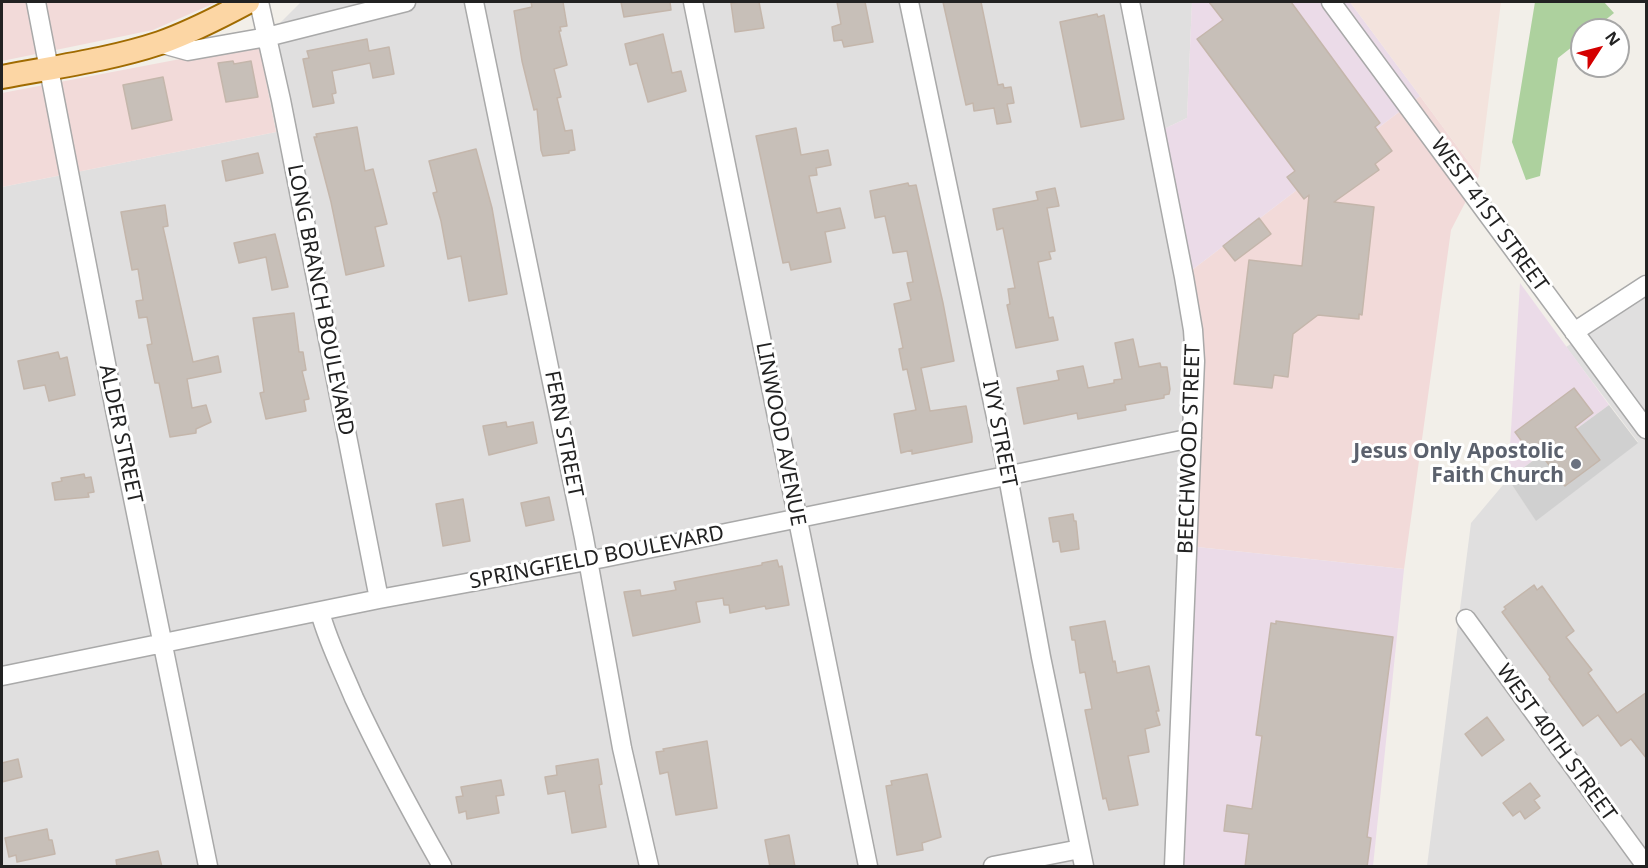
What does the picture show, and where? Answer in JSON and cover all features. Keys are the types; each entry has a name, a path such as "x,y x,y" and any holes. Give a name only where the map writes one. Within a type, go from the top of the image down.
{"main road":[{"path":"2,78 108,57 159,43 208,23 248,2"}],"street":[{"name":"ALDER STREET","path":"36,2 114,405 208,867"},
{"name":"LONG BRANCH BOULEVARD","path":"259,2 380,599"},
{"path":"159,43 188,51 267,37 406,2"},
{"name":"FERN STREET","path":"474,2 542,323 589,561 622,748 649,867"},
{"name":"LINWOOD AVENUE","path":"693,2 868,867"},
{"name":"IVY STREET","path":"909,2 1008,476 1039,646 1082,858"},
{"name":"BEECHWOOD STREET","path":"1130,2 1184,277 1193,330 1195,362 1174,867"},
{"name":"WEST 41ST STREET","path":"1331,2 1647,429"},
{"path":"1574,332 1647,285"},
{"name":"SPRINGFIELD BOULEVARD","path":"2,676 380,599 589,561 1192,438"},
{"path":"320,612 327,638 373,738 442,867"},
{"name":"WEST 40TH STREET","path":"1466,619 1646,867"},
{"path":"993,867 1082,858"}],"shaded area":[{"path":"2,2 217,2 153,30 2,61"},
{"path":"301,2 1192,2 1187,118 1164,129 1192,270 1204,346 1182,866 2,866 2,187 276,132 259,44"},
{"path":"1192,2 1350,2 1420,96 1192,270 1164,129 1187,118"},
{"path":"1350,2 1501,2 1479,176 1420,96"},
{"path":"259,44 276,132 2,187 2,93"},
{"path":"1420,96 1479,176 1451,230 1404,569 1197,547 1204,346 1192,270"},
{"path":"1520,283 1609,405 1508,479"},
{"path":"1646,295 1646,859 1636,866 1427,866 1471,523 1508,479 1536,520 1638,442 1566,347"},
{"path":"1609,405 1638,443 1536,521 1508,479"},
{"path":"1197,547 1404,569 1373,866 1182,866"}],"green space":[{"path":"1535,2 1604,2 1614,13 1608,18 1570,18 1570,48 1558,58 1540,176 1526,180 1512,142"}],"building":[{"path":"531,2 563,2 567,26 560,27 561,31 559,31 567,65 554,69 561,97 557,98 565,131 572,130 575,150 569,153 543,156 541,150 537,109 534,110 522,61 514,11 532,7"},
{"path":"621,2 670,2 671,10 624,17"},
{"path":"759,2 764,28 735,32 731,3"},
{"path":"837,2 865,2 873,42 844,47 842,40 834,41 832,27 841,24"},
{"path":"943,2 981,2 998,85 1003,84 1004,88 1011,87 1014,103 1007,104 1011,122 997,124 994,108 974,111 973,103 966,105"},
{"path":"1209,2 1291,2 1380,123 1375,127 1392,151 1375,164 1379,170 1334,202 1374,207 1362,315 1359,314 1359,319 1318,315 1293,334 1288,377 1274,375 1272,388 1234,384 1249,260 1302,266 1309,195 1304,199 1287,177 1295,171 1197,39 1223,20"},
{"path":"1097,14 1098,17 1104,15 1124,119 1081,127 1060,22"},
{"path":"663,34 672,73 681,71 686,91 648,102 637,63 630,65 625,44"},
{"path":"367,39 369,51 389,47 394,74 373,78 370,63 332,71 336,93 332,94 334,103 313,107 303,59 309,58 307,51"},
{"path":"233,61 234,64 251,61 258,97 226,102 218,63"},
{"path":"163,77 172,120 132,129 123,85"},
{"path":"357,127 365,171 373,169 387,224 375,227 384,266 346,275 331,202 314,137 317,137 316,134"},
{"path":"796,128 801,155 828,150 831,165 816,168 817,175 809,176 817,213 840,208 845,228 825,232 831,262 791,270 789,262 783,263 756,136"},
{"path":"476,149 492,208 507,294 469,301 461,256 448,259 433,193 437,192 429,161"},
{"path":"258,153 263,173 226,181 222,161"},
{"path":"908,183 909,186 916,185 954,361 921,368 930,411 966,406 972,437 972,442 912,454 912,450 901,453 894,414 916,410 907,369 903,370 899,349 903,348 894,304 911,300 907,283 913,282 907,251 893,253 885,216 875,218 870,191"},
{"path":"1055,188 1059,206 1047,208 1055,251 1049,252 1051,259 1038,262 1049,318 1053,317 1058,340 1016,348 1007,305 1010,304 1008,289 1015,288 1003,228 997,230 993,209 1038,200 1036,192"},
{"path":"165,205 168,226 163,227 193,362 218,356 221,372 187,379 192,408 206,405 211,422 196,429 196,433 170,437 159,383 155,383 147,345 152,344 147,317 139,318 136,301 143,300 138,269 132,270 121,212"},
{"path":"1259,218 1271,234 1235,261 1223,246"},
{"path":"275,234 288,287 272,290 266,257 239,263 234,243"},
{"path":"294,313 299,352 303,352 306,370 302,371 309,399 304,400 306,411 266,419 260,393 264,392 253,318"},
{"path":"1133,339 1139,367 1160,363 1161,367 1167,367 1170,389 1169,394 1164,395 1164,398 1125,405 1126,410 1078,419 1077,413 1024,424 1017,388 1059,380 1057,371 1083,366 1088,388 1114,383 1114,380 1122,379 1115,343"},
{"path":"58,352 60,359 67,357 75,395 49,401 45,385 24,389 18,361"},
{"path":"1574,388 1593,413 1575,427 1600,460 1565,486 1540,453 1534,458 1515,432"},
{"path":"506,422 507,427 533,422 537,443 489,455 483,426"},
{"path":"84,474 85,478 91,477 94,492 88,493 89,497 55,500 52,483 62,481 61,478"},
{"path":"549,497 554,520 526,526 521,503"},
{"path":"463,499 470,541 443,546 436,504"},
{"path":"1073,514 1079,549 1061,552 1059,541 1053,542 1049,518"},
{"path":"777,560 779,567 782,566 789,605 766,609 765,606 730,613 729,605 724,605 723,598 696,602 700,622 633,636 624,592 640,590 641,596 676,590 674,582"},
{"path":"1534,585 1537,590 1542,586 1574,631 1566,637 1592,670 1588,673 1617,713 1647,692 1647,759 1631,739 1621,746 1598,715 1583,726 1502,612 1506,609 1504,607"},
{"path":"1105,621 1117,673 1149,666 1160,725 1145,729 1149,752 1128,756 1138,805 1109,810 1106,798 1103,799 1085,710 1092,709 1085,672 1080,673 1075,640 1072,640 1070,627"},
{"path":"1276,621 1393,637 1367,837 1371,838 1367,867 1245,867 1249,834 1224,831 1227,805 1252,809 1262,736 1256,735 1271,623 1276,624"},
{"path":"1487,717 1504,740 1482,756 1465,734"},
{"path":"707,741 717,808 676,815 668,772 660,774 656,752"},
{"path":"18,759 22,777 2,782 2,763"},
{"path":"598,759 602,784 599,785 606,827 572,833 565,791 548,794 545,777 557,775 556,766"},
{"path":"927,774 941,837 922,843 923,850 897,855 886,786 892,785 891,781"},
{"path":"501,780 504,795 496,796 499,813 467,819 466,811 459,813 456,797 463,796 461,787"},
{"path":"1530,783 1540,796 1534,800 1540,808 1525,819 1520,811 1513,816 1503,803"},
{"path":"47,829 55,854 17,862 16,855 9,857 5,838"},
{"path":"789,835 795,867 770,867 765,840"},
{"path":"158,851 162,867 117,867 116,860"}],"place":[{"name":"Jesus Only Apostolic Faith Church","path":"1576,464"}]}
